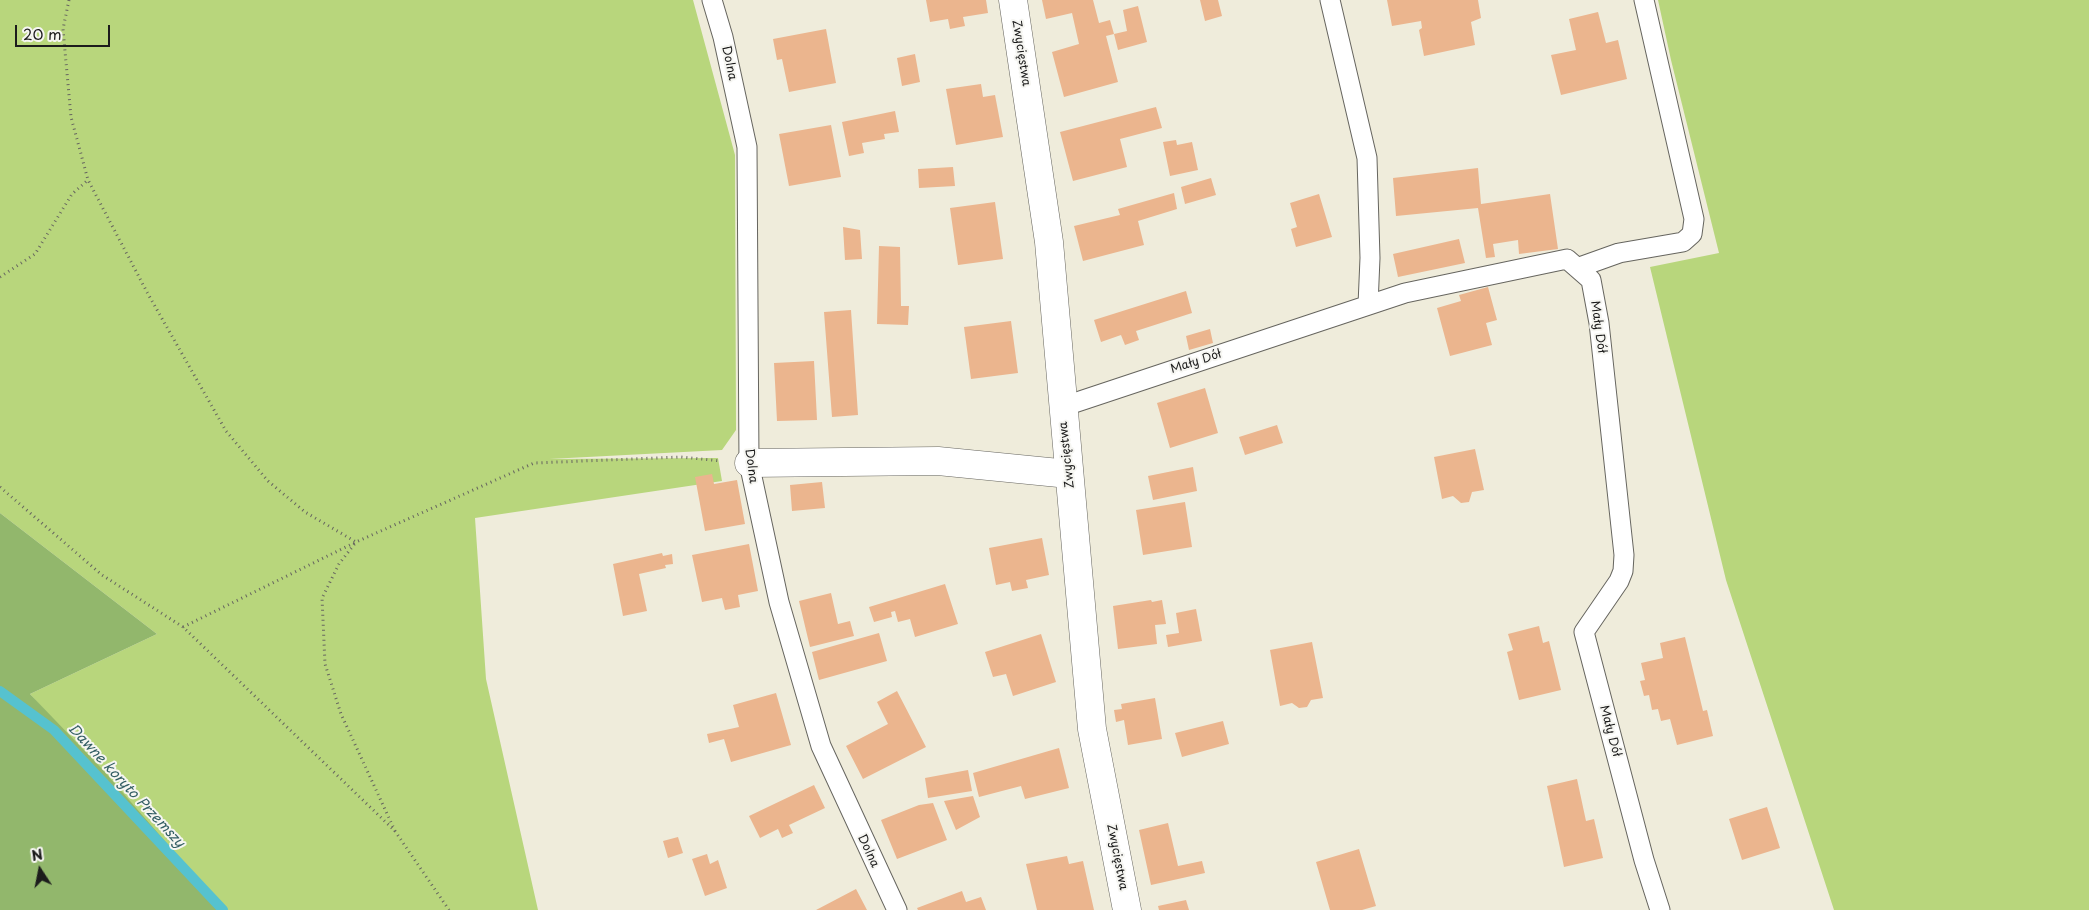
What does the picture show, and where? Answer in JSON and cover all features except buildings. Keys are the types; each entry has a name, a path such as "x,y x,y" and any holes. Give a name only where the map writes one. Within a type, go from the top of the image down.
{"street":[{"name":"Zwycięstwa","path":"1013,0 1048,242 1092,729 1127,910"},
{"path":"749,463 938,461 1069,474"}],"lane":[{"name":"Dolna","path":"712,0 723,37 747,147 749,463 779,602 820,746 884,886 897,910"},
{"path":"1330,0 1367,158 1370,258 1368,306"},
{"path":"1577,268 1619,253 1683,242 1692,234 1694,219 1644,0"},
{"name":"Mały Dół","path":"1062,407 1405,293 1567,259 1590,280 1599,323 1624,555 1623,570 1619,581 1584,632 1644,860 1660,910"}],"path":[{"path":"69,0 63,29 71,117 88,180 148,294 226,431 268,481 304,512 356,542"},
{"path":"0,277 35,254 72,194 88,180"},
{"path":"184,628 356,542 534,463 681,457 749,463"},
{"path":"0,487 102,575 184,628 395,831"},
{"path":"356,542 339,564 322,598 325,664 341,714 395,831 449,910"}],"green space":[{"path":"0,0 693,0 735,155 736,430 722,450 549,459 718,458 722,481 475,518 486,679 538,910 223,910 30,694 157,634 0,513"},
{"path":"1658,0 2089,0 2089,910 1834,910 1726,580 1650,267 1719,253"},
{"path":"0,513 157,634 30,694 103,770 225,910 0,910"}],"waterway":[{"name":"Dawne koryto Przemszy","path":"0,691 54,730 223,910"}]}
